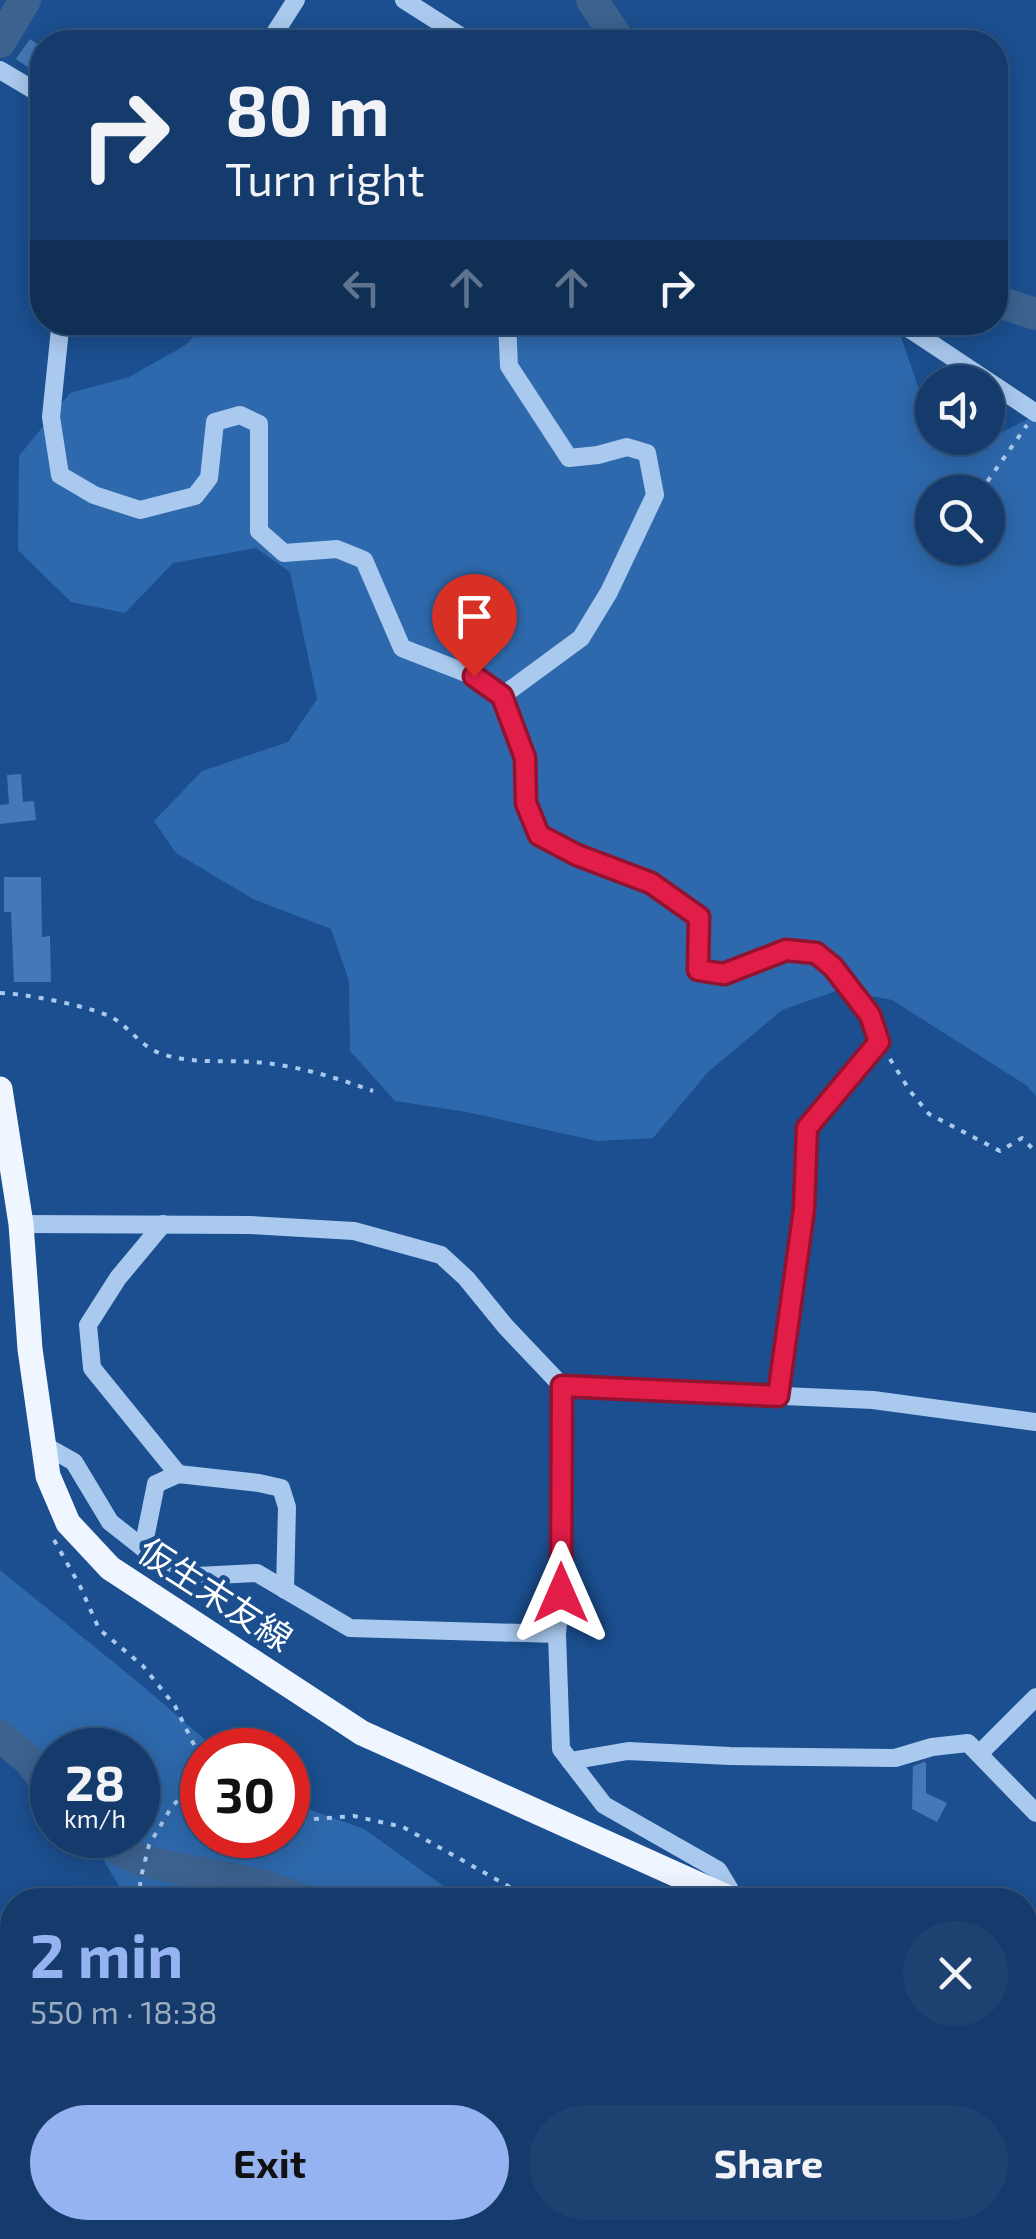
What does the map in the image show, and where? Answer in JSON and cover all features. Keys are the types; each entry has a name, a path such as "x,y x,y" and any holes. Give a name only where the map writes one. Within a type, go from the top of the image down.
{"main road":[{"name":"仮生末友線","path":"0,1088 21,1224 30,1349 48,1476 68,1523 110,1568 362,1733 708,1888"}],"street":[{"path":"276,30 296,0"},
{"path":"404,0 451,30"},
{"path":"0,70 30,89"},
{"path":"59,335 51,417 60,475 94,495 140,510 195,496 209,478 215,422 240,415 260,424 258,531 284,553 337,549 364,560 402,648 474,676 502,696 525,758 526,803 539,835 577,855 651,883 699,917 698,970 724,974 786,950 816,953 833,967 870,1015 879,1042 807,1128 804,1209 778,1396"},
{"path":"502,696 581,638 609,592 655,495 647,454 627,447 569,458 508,366 507,335"},
{"path":"919,335 1036,413"},
{"path":"21,1224 250,1225 354,1231 441,1256 466,1278 562,1386 561,1593 557,1634 561,1750 604,1805 718,1870 728,1888"},
{"path":"163,1224 118,1278 88,1324 92,1368 178,1474"},
{"path":"562,1386 873,1400 1036,1422"},
{"path":"44,1445 74,1462 110,1522 144,1548 197,1576 257,1573 350,1628 557,1634"},
{"path":"144,1548 156,1484 178,1474 281,1488 287,1507 285,1590"},
{"path":"979,1754 1036,1697"},
{"path":"570,1761 628,1751 895,1758 932,1747 968,1743 1036,1814"}],"path":[{"path":"992,475 1036,413"},
{"path":"0,993 76,1006 112,1017 138,1041 161,1054 198,1061 300,1068 373,1091"},
{"path":"879,1042 910,1092 929,1114 1000,1151 1022,1138 1036,1152"},
{"path":"52,1532 98,1630 143,1666 185,1728"},
{"path":"140,1888 150,1845 180,1797"},
{"path":"310,1819 354,1816 403,1827 512,1888"}],"shaded area":[{"path":"196,335 900,335 915,378 915,455 1005,455 1005,430 1036,415 1036,1096 1026,1085 892,1000 839,990 782,1010 708,1072 653,1138 597,1141 467,1112 395,1101 350,1051 349,981 331,929 253,899 176,853 154,821 202,771 288,742 317,699 290,572 256,548 173,563 125,613 71,602 18,550 19,456 70,393 129,377"},
{"path":"0,1570 191,1728 180,1728 180,1858 310,1858 310,1810 364,1829 446,1888 120,1888 102,1858 160,1858 160,1728 30,1728 30,1763 0,1745"}],"building":[{"path":"30,39 30,69 16,59"},
{"path":"21,774 23,802 34,801 36,820 0,824 0,805 9,804 7,775"},
{"path":"4,877 41,877 42,937 50,936 51,982 14,982 11,912 4,912"},
{"path":"924,1762 926,1793 947,1803 937,1822 912,1809 913,1766"}],"waterway":[{"path":"0,42 25,0"},
{"path":"592,0 612,30"},
{"path":"1008,305 1036,314"},
{"path":"0,1736 30,1761"},
{"path":"136,1858 270,1888"}],"route":[{"path":"474,676 502,696 525,758 526,803 539,835 577,855 651,883 699,917 698,970 724,974 786,950 816,953 833,967 870,1015 879,1042 807,1128 804,1209 778,1396 562,1386 561,1593"}]}
